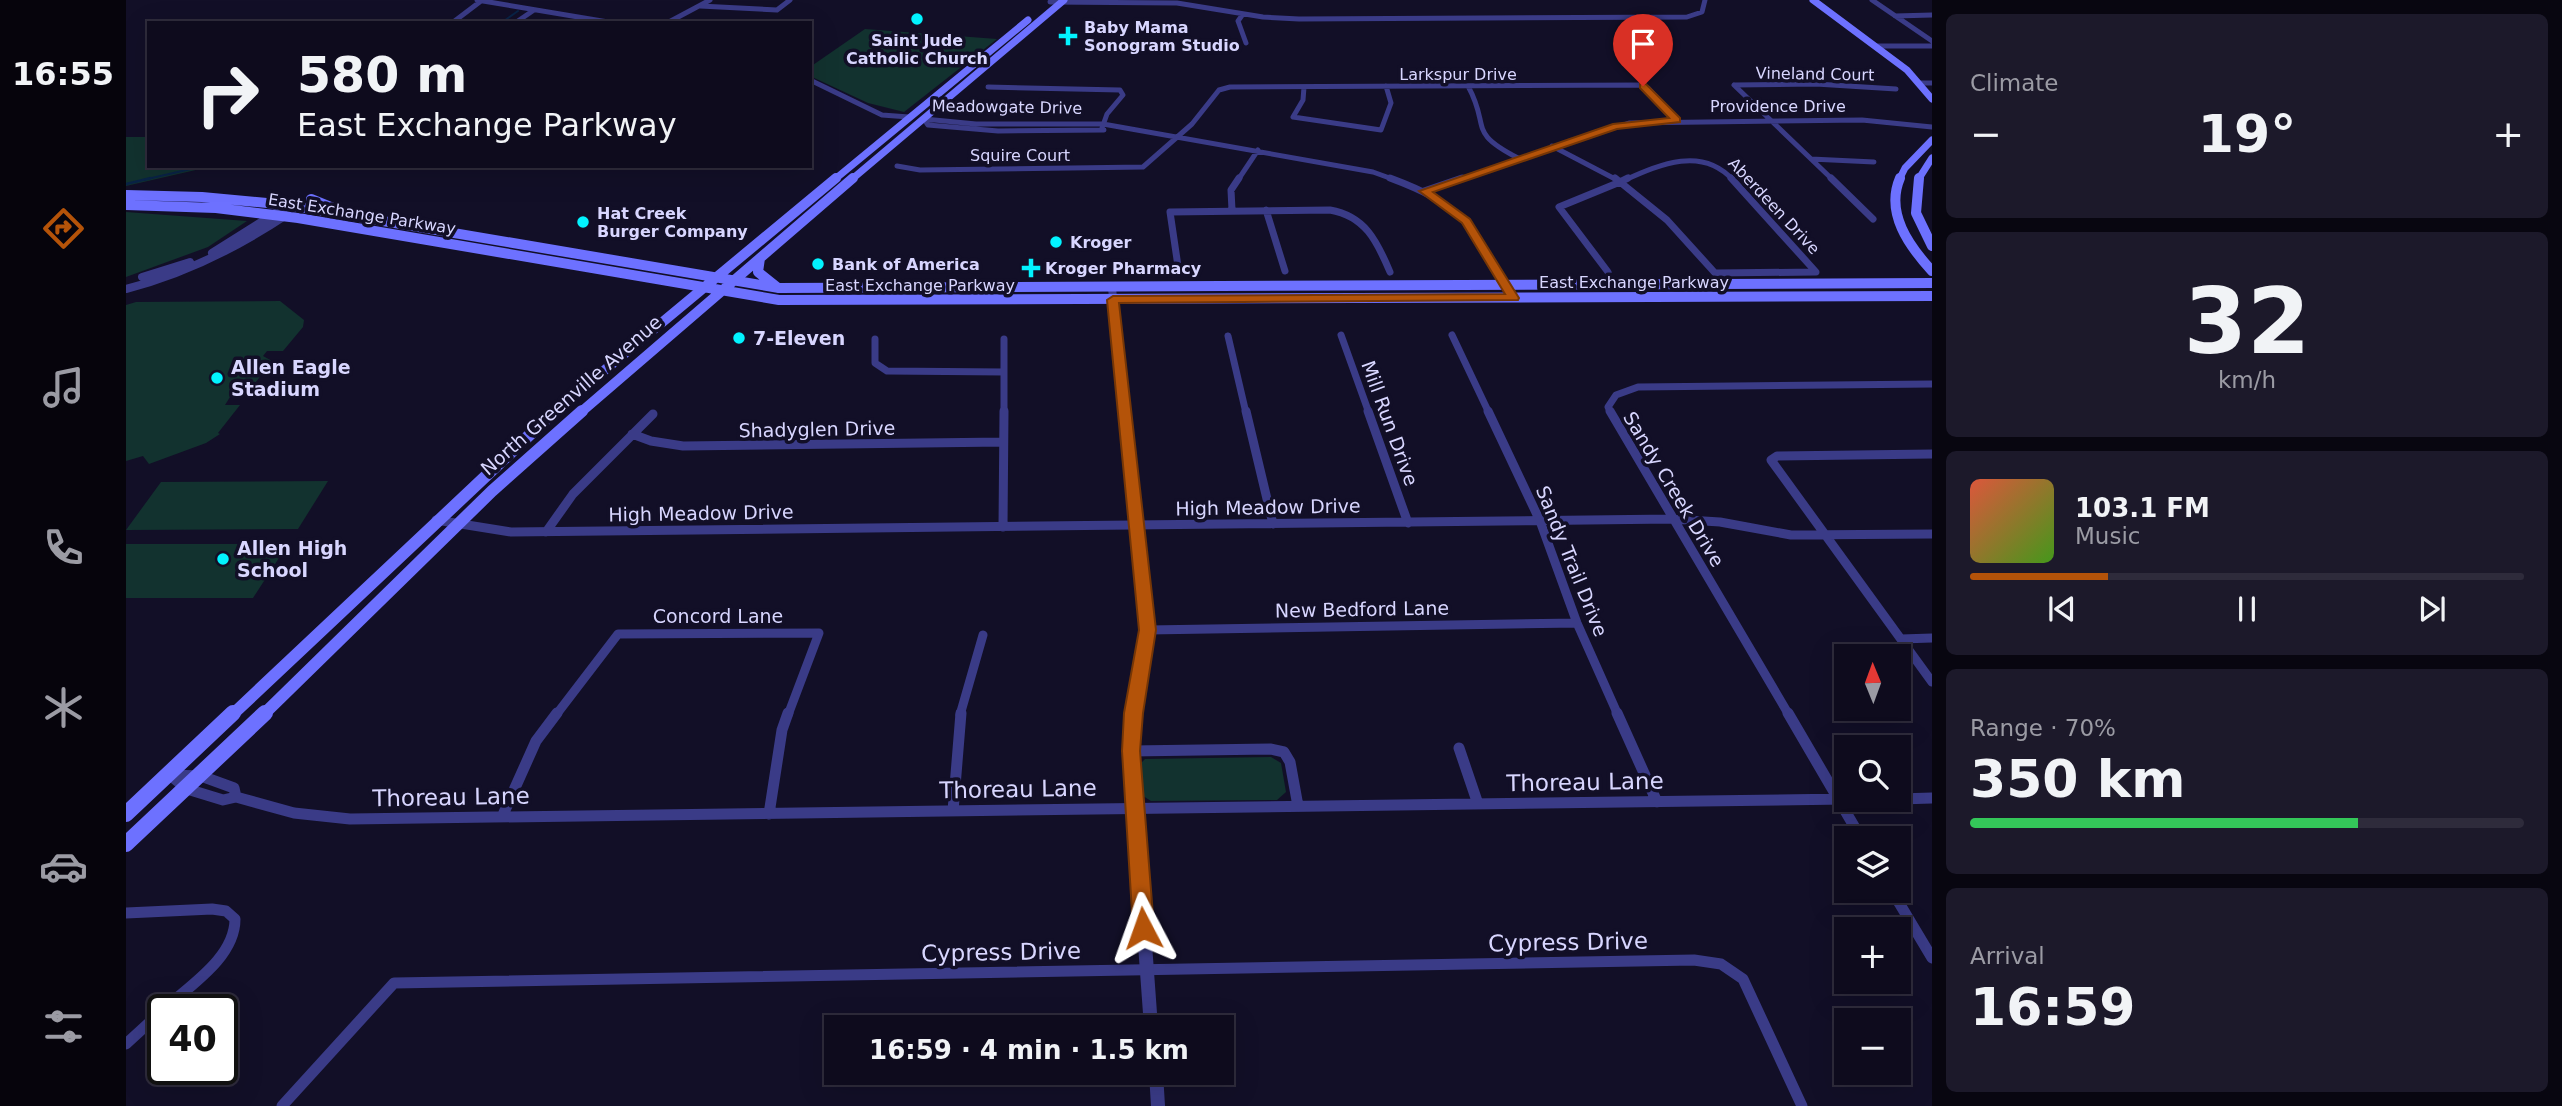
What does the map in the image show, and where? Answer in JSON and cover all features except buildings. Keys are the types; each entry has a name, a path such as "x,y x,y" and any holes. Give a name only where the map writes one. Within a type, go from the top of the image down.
{"main road":[{"path":"1813,0 1921,83 1932,99"},
{"path":"1823,0 1932,83"},
{"name":"North Greenville Avenue","path":"126,814 436,520 601,370 1051,1"},
{"name":"North Greenville Avenue","path":"126,844 201,776 456,524 622,376 1063,1"},
{"path":"909,117 924,119"},
{"path":"1932,140 1903,172 1893,202 1906,239 1932,271"},
{"path":"1932,158 1919,175 1914,204 1918,221 1932,246"},
{"path":"817,193 833,197"},
{"name":"East Exchange Parkway","path":"126,195 212,197 333,211 779,288 1513,298 1932,296"},
{"path":"311,199 333,207 333,211"},
{"name":"East Exchange Parkway","path":"126,205 216,208 274,214 700,289 789,300 904,301 1506,286 1932,283"},
{"path":"488,250 501,240"},
{"path":"760,258 758,272 779,288"},
{"path":"1770,284 1781,297"},
{"path":"1725,285 1735,297"},
{"path":"1506,286 1513,298"},
{"path":"904,301 905,289"},
{"path":"601,370 622,376"}],"street":[{"path":"454,21 479,0 602,21"},
{"path":"671,21 709,0"},
{"path":"700,6 777,10 790,0"},
{"path":"1051,1 1177,3 1283,19 1687,16 1702,12 1704,0"},
{"path":"1872,0 1932,44"},
{"path":"518,21 535,10"},
{"path":"1243,14 1238,21 1246,43"},
{"path":"1895,16 1932,15"},
{"path":"1875,46 1932,44"},
{"path":"812,81 850,102 883,115 909,117"},
{"path":"1921,83 1932,83"},
{"name":"Vineland Court","path":"1771,120 1734,85 1816,84 1896,89"},
{"path":"1304,87 1303,100 1293,117 1381,130 1391,103 1387,86"},
{"path":"1468,86 1477,101 1478,129 1482,136 1518,158"},
{"name":"Larkspur Drive","path":"1177,136 1192,124 1224,88 1643,86 1677,120"},
{"path":"988,87 1120,90 1124,95 1102,127"},
{"name":"Meadowgate Drive","path":"924,119 928,125 966,130 1102,127 1144,131 1373,172 1424,191 1448,205 1466,221 1506,286"},
{"name":"Providence Drive","path":"1424,191 1552,146 1629,123 1677,120 1870,120 1932,127"},
{"path":"1771,120 1873,219"},
{"name":"Squire Court","path":"897,166 920,170 1143,167 1177,136"},
{"path":"1552,146 1621,183"},
{"path":"1232,210 1231,190 1258,150"},
{"path":"1811,159 1874,162"},
{"name":"Aberdeen Drive","path":"1708,160 1720,166 1815,273 1717,274 1659,212 1621,183 1676,162 1708,160"},
{"path":"1608,272 1558,209 1621,183"},
{"path":"126,281 202,257 288,205"},
{"path":"126,289 172,277 212,261 299,207"},
{"path":"1179,273 1169,214 1175,211 1232,210 1330,210 1354,218 1374,233 1390,272"},
{"path":"1266,210 1284,271"},
{"path":"1112,294 1147,630 1133,713 1131,751 1151,1015"},
{"name":"Mill Run Drive","path":"1341,335 1408,523"},
{"name":"Sandy Trail Drive","path":"1451,335 1540,521 1577,623 1657,802"},
{"path":"1228,336 1273,524"},
{"path":"875,339 875,363 887,371 1004,372"},
{"path":"1003,527 1004,339"},
{"name":"Sandy Creek Drive","path":"1834,786 1608,413 1609,401 1629,388 1661,386 1932,384"},
{"path":"546,532 573,494 653,414"},
{"name":"Shadyglen Drive","path":"632,434 651,441 683,446 1003,442"},
{"path":"1932,454 1773,457 1774,466 1932,682"},
{"name":"High Meadow Drive","path":"436,520 495,532 546,532 1672,519 1720,522 1791,535 1932,534"},
{"name":"New Bedford Lane","path":"1147,630 1577,623"},
{"name":"Concord Lane","path":"502,817 536,741 618,634 819,633 782,730 769,814"},
{"path":"953,811 959,719 983,635"},
{"path":"1901,639 1932,638"},
{"path":"1459,748 1478,804"},
{"path":"1131,751 1270,749 1283,752 1290,762 1298,807"},
{"name":"Thoreau Lane","path":"170,775 187,789 223,800 236,797 317,817 769,814 1834,799"},
{"name":"Thoreau Lane","path":"170,775 201,776 234,788 236,797"},
{"path":"1911,799 1932,798"},
{"path":"1899,903 1932,958"},
{"path":"126,913 220,909 232,914 237,923 234,937 225,951 180,994"},
{"name":"Cypress Drive","path":"282,1106 394,983 1694,960 1725,963 1734,968 1750,991 1802,1106"},
{"path":"126,1044 147,1025"},
{"path":"1157,1085 1158,1106"}],"green space":[{"path":"865,29 997,39 904,112 868,103 812,77 812,66"},
{"path":"126,137 147,137 147,168 204,168 126,186"},
{"path":"126,212 247,221 208,247 126,277"},
{"name":"Allen Eagle Stadium","path":"280,301 304,320 303,327 283,351 267,351 263,356 272,361 246,395 230,397 225,405 240,405 218,433 220,434 206,443 149,464 143,456 126,461 126,305 136,302"},
{"path":"328,481 298,529 126,530 161,482"},
{"path":"126,544 288,544 253,598 126,598"},
{"path":"1271,757 1281,763 1286,792 1277,800 1151,801 1140,794 1138,766 1145,759"}],"waterway":[{"path":"504,21 518,11"},
{"path":"143,180 195,168"},
{"path":"126,184 151,178"}],"place":[{"name":"Saint Jude Catholic Church","path":"917,19"},
{"name":"Baby Mama Sonogram Studio","path":"1068,36"},
{"name":"Hat Creek Burger Company","path":"583,222"},
{"name":"Kroger","path":"1056,242"},
{"name":"Bank of America","path":"818,264"},
{"name":"Kroger Pharmacy","path":"1031,268"},
{"name":"7-Eleven","path":"739,338"},
{"name":"Allen Eagle Stadium","path":"217,378"},
{"name":"Allen High School","path":"223,559"}],"route":[{"path":"1143,928 1131,751 1133,713 1145,656 1147,630 1113,300 1513,298 1466,221 1448,205 1424,191 1616,126 1677,120 1648,88 1643,86"}]}
